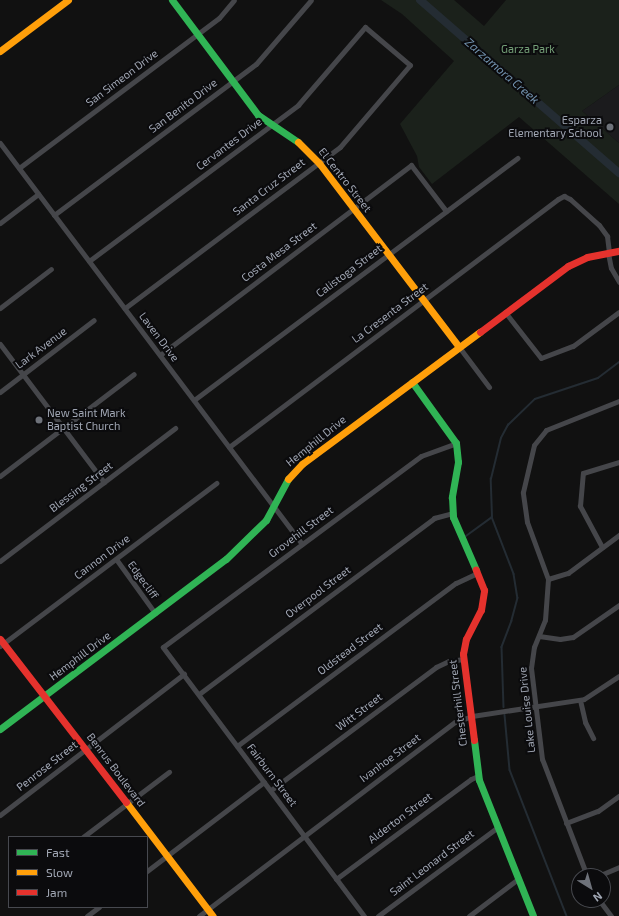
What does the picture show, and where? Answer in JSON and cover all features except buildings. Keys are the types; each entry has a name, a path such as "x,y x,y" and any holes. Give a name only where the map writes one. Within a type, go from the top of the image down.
{"street":[{"path":"0,51 68,0"},
{"name":"El Centro Street","path":"172,0 258,114 271,125 306,149 319,163 489,387"},
{"name":"San Simeon Drive","path":"19,168 219,18 234,0"},
{"name":"San Benito Drive","path":"54,215 262,58 311,0"},
{"name":"Cervantes Drive","path":"89,261 304,99 365,27 410,65"},
{"name":"Santa Cruz Street","path":"125,308 344,143 410,65"},
{"name":"Laven Drive","path":"0,143 302,544"},
{"name":"Calistoga Street","path":"194,400 517,158"},
{"name":"Costa Mesa Street","path":"160,355 411,165 446,211"},
{"path":"0,223 38,194"},
{"name":"La Cresenta Street","path":"228,446 564,196 602,228 606,236 609,253"},
{"name":"Hemphill Drive","path":"0,729 226,559 261,525 274,507 288,479 296,469 574,262 619,251"},
{"path":"609,253 611,268 619,282"},
{"path":"0,308 51,269"},
{"path":"505,312 541,358 573,346 619,312"},
{"name":"Lark Avenue","path":"0,392 94,320"},
{"path":"0,344 104,482"},
{"path":"0,476 134,374"},
{"path":"412,382 456,443"},
{"name":"Lake Louise Drive","path":"584,868 545,769 531,668 548,604 548,579 529,528 523,502 534,445 551,427 619,402"},
{"name":"Blessing Street","path":"0,561 175,428"},
{"name":"Chesterhill Street","path":"456,443 458,462 452,497 453,512 459,534 477,572 484,597 481,610 466,639 464,659 478,776 533,916"},
{"name":"Grovehill Street","path":"163,647 421,456 456,443"},
{"path":"602,547 580,506 583,474 619,462"},
{"name":"Cannon Drive","path":"1,643 116,559 216,483"},
{"name":"Overpool Street","path":"199,694 434,518 453,512"},
{"path":"548,579 568,573 619,535"},
{"name":"Edgecliff","path":"116,559 155,613"},
{"name":"Oldstead Street","path":"238,746 456,583 477,572"},
{"path":"539,636 560,639 573,636 619,605"},
{"name":"Benrus Boulevard","path":"1,643 86,749 213,916"},
{"name":"Fairburn Street","path":"163,647 364,916"},
{"name":"Witt Street","path":"271,790 436,667 449,661 464,659"},
{"name":"Penrose Street","path":"0,815 184,674"},
{"name":"Ivanhoe Street","path":"199,916 455,722 472,716 536,708 580,700 596,693 619,677"},
{"path":"580,700 585,722 593,738"},
{"path":"84,836 169,772"},
{"name":"Alderton Street","path":"336,878 471,778 478,776"},
{"path":"148,870 264,782"},
{"path":"566,823 598,810 619,796"},
{"name":"Saint Leonard Street","path":"378,916 498,827"},
{"path":"469,916 518,879"},
{"path":"87,916 98,908"}],"shaded area":[{"name":"Esparza Elementary School","path":"619,85 619,143 582,111"}],"green space":[{"name":"Garza Park","path":"381,0 454,0 484,26 506,0 619,0 619,85 582,111 619,143 619,204 519,117 432,184 419,167 417,156 400,124 454,61 402,14"}],"waterway":[{"name":"Zarzamora Creek","path":"420,0 619,173"},
{"path":"466,536 492,517 491,479 501,438 508,425 535,399 598,378 619,362"},
{"path":"492,517 514,574 518,598 512,621 502,647 504,707"},
{"path":"505,715 510,770 567,916"}],"traffic: fast":[{"path":"172,0 258,115 298,142"},
{"path":"412,382 456,443 458,462 452,497 453,517 476,570"},
{"path":"0,729 226,559 266,520 288,479"},
{"path":"474,740 479,780 533,916"}],"traffic: slow":[{"path":"0,51 68,0"},
{"path":"298,142 319,163 459,347"},
{"path":"288,479 302,464 480,332"},
{"path":"126,802 213,916"}],"traffic: jam":[{"path":"480,332 568,266 587,257 619,251"},
{"path":"474,740 463,654 466,639 481,610 484,590 476,570"},
{"path":"0,639 126,802"}],"place":[{"name":"Esparza Elementary School","path":"610,127"},
{"name":"New Saint Mark Baptist Church","path":"39,420"}]}
